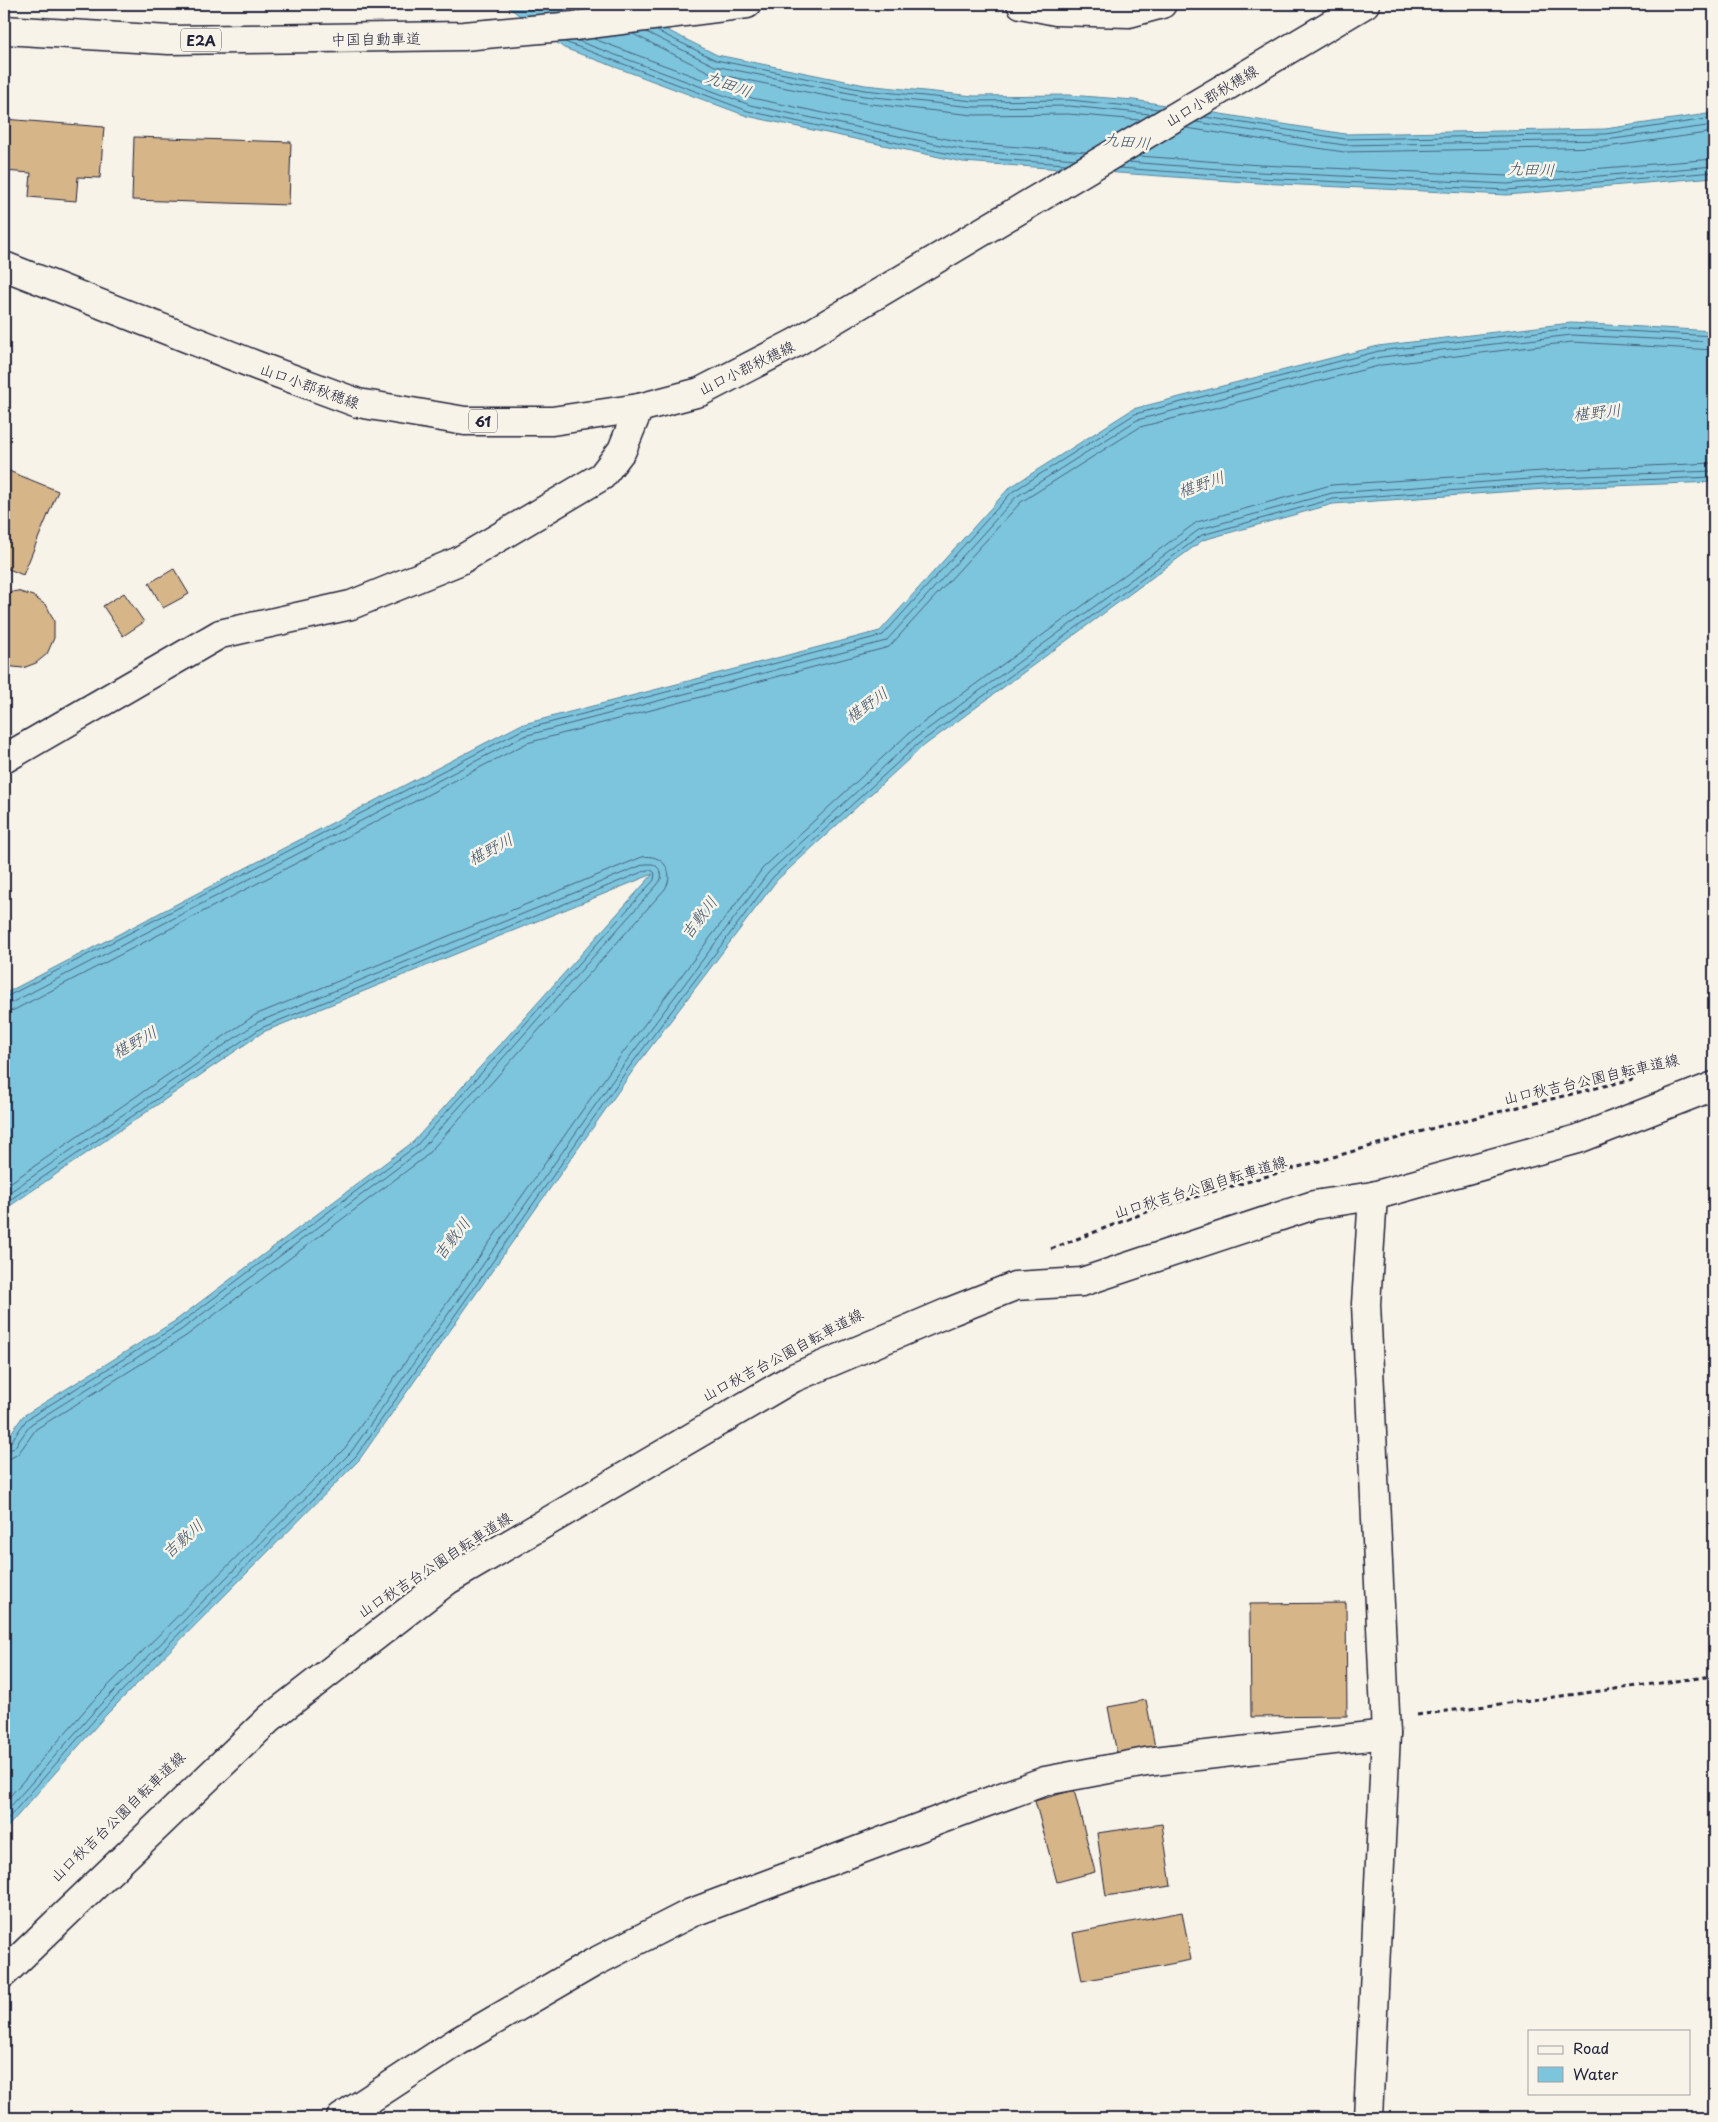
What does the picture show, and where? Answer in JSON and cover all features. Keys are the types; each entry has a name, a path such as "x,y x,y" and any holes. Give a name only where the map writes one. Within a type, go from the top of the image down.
{"main road":[{"name":"中国自動車道","path":"4,30 169,40 464,36 574,26 747,4"},
{"path":"1021,4 1056,11 1129,13 1162,4"},
{"name":"山口小郡秋穂線","path":"4,266 258,366 358,403 465,421 552,421 639,408 700,392 795,343 1355,9"},
{"path":"4,759 220,634 351,606 459,561 602,476 622,450 639,408"},
{"path":"4,1973 270,1718 448,1580 793,1378 1015,1286 1082,1282 1314,1206 1373,1196 1578,1140 1714,1086"},
{"path":"1368,2118 1386,1726 1366,1304 1373,1196"},
{"path":"342,2118 457,2042 593,1963 691,1913 1046,1781 1146,1762 1386,1726"}],"path":[{"name":"山口秋吉台公園自転車道線","path":"1047,1250 1157,1208 1437,1127 1637,1078"},
{"path":"1386,1726 1714,1676"}],"water":[{"name":"九田川","path":"504,4 615,4 717,55 865,85 974,96 1069,95 1134,100 1345,134 1605,129 1714,113 1714,177 1507,195 1259,183 963,162 747,116 564,48"},
{"path":"1571,323 1714,331 1714,482 1559,488 1333,504 1203,540 921,748 777,880 634,1069 359,1460 106,1715 4,1831 4,1443 23,1416 175,1321 413,1142 653,874 263,1032 4,1210 4,994 520,725 880,631 1009,488 1133,409 1378,346"}],"building":[{"path":"4,119 104,127 100,178 78,177 76,201 29,197 31,173 4,171"},
{"path":"134,137 291,142 289,205 132,200"},
{"path":"4,469 58,491 23,575 4,567"},
{"path":"174,569 189,594 163,608 149,583"},
{"path":"17,591 33,596 47,606 54,621 54,638 47,654 36,663 23,668 4,666 4,594"},
{"path":"124,593 144,622 123,636 103,606"},
{"path":"1346,1603 1347,1716 1251,1717 1250,1604"},
{"path":"1146,1700 1155,1747 1117,1754 1108,1707"},
{"path":"1074,1790 1095,1872 1057,1882 1035,1801"},
{"path":"1162,1824 1171,1886 1106,1896 1097,1833"},
{"path":"1182,1912 1191,1960 1082,1981 1073,1933"}],"water label":[{"name":"椹野川","path":"1597,411"},
{"name":"椹野川","path":"1201,483"},
{"name":"椹野川","path":"866,704"},
{"name":"椹野川","path":"490,848"},
{"name":"吉敷川","path":"698,917"},
{"name":"椹野川","path":"134,1041"},
{"name":"吉敷川","path":"451,1238"},
{"name":"吉敷川","path":"182,1538"}]}
